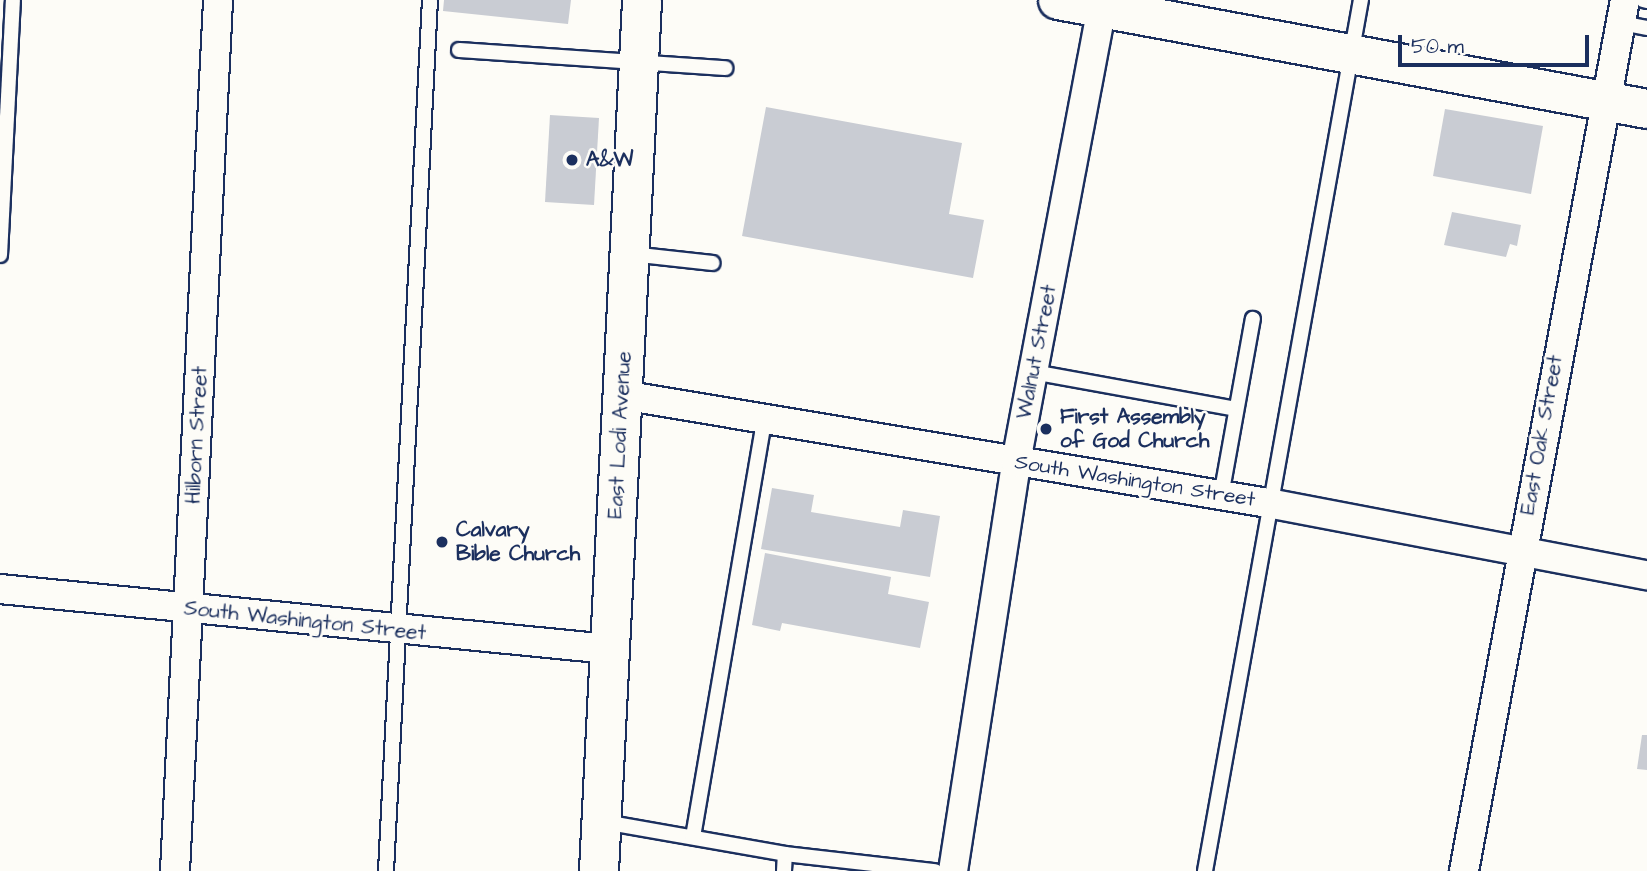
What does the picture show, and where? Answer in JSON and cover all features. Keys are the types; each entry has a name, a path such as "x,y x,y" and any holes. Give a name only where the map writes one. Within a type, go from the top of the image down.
{"main road":[{"name":"East Lodi Avenue","path":"599,871 642,0"},
{"path":"1058,0 1102,4 1351,56 1647,110"}],"street":[{"name":"Hilborn Street","path":"175,871 218,0"},
{"name":"Walnut Street","path":"953,871 1016,462 1102,4"},
{"name":"East Oak Street","path":"1464,871 1604,102 1631,17"},
{"name":"South Washington Street","path":"622,396 765,417 1268,503 1647,575"},
{"name":"South Washington Street","path":"0,589 397,632 610,649"}],"lane":[{"path":"0,255 13,0"},
{"path":"386,871 397,632 408,513 430,0"},
{"path":"1205,871 1268,503 1361,0"},
{"path":"459,50 639,59 725,68"},
{"path":"629,254 713,263"},
{"path":"1221,496 1252,319"},
{"path":"1034,372 1236,409"},
{"path":"693,838 765,417"},
{"path":"601,821 785,854 935,871"},
{"path":"784,871 785,854"}],"building":[{"path":"444,0 571,0 568,24 443,11"},
{"path":"766,107 962,143 949,214 984,220 973,278 742,236"},
{"path":"1445,109 1543,126 1531,194 1433,176"},
{"name":"A&W","path":"550,115 599,118 594,205 545,202"},
{"path":"1452,212 1521,225 1517,246 1510,244 1506,257 1444,245"},
{"path":"772,488 814,495 811,512 900,527 903,510 940,516 930,577 761,549"},
{"path":"765,553 891,577 888,594 929,602 920,648 782,623 780,631 752,625"},
{"path":"1642,735 1647,735 1647,770 1637,769"}],"place":[{"name":"A&W","path":"572,160"},
{"name":"First Assembly of God Church","path":"1046,429"},
{"name":"Calvary Bible Church","path":"442,542"}]}
